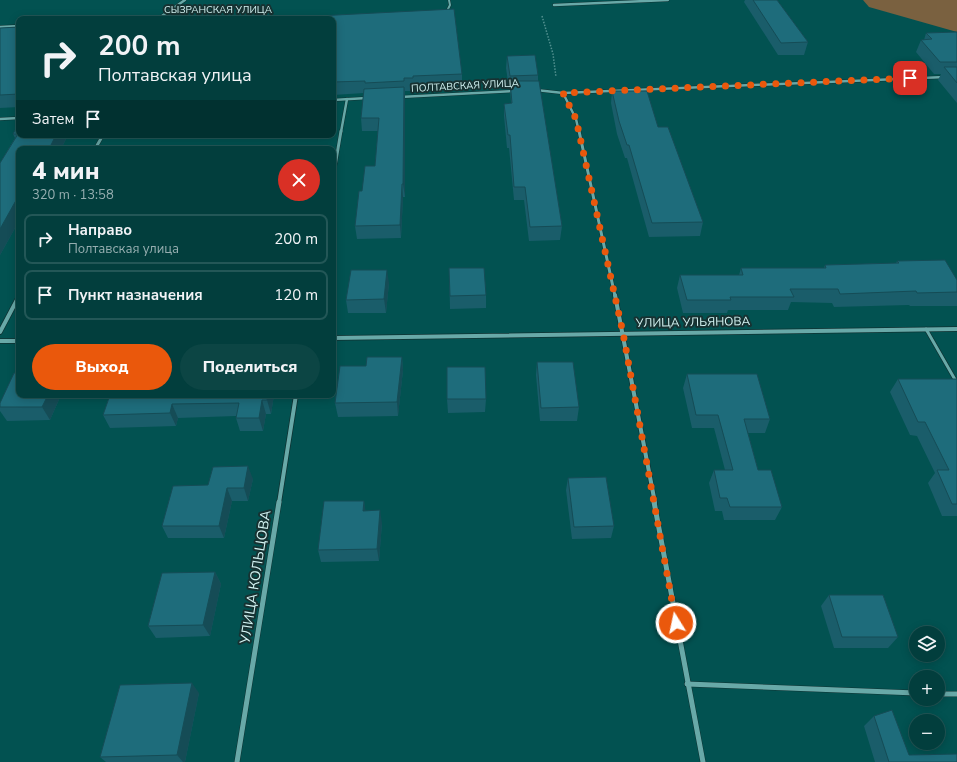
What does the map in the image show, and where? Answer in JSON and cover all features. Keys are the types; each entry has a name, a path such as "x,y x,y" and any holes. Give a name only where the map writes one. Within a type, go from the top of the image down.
{"street":[{"path":"162,16 185,0"},
{"path":"554,5 668,0"},
{"path":"0,27 16,26"},
{"name":"ПОЛТАВСКАЯ УЛИЦА","path":"535,90 563,93 949,77"},
{"name":"ПОЛТАВСКАЯ УЛИЦА","path":"394,97 519,91"},
{"path":"563,93 576,119 623,333 687,684 703,762"},
{"path":"336,100 370,98"},
{"path":"336,161 347,99"},
{"path":"0,119 16,118"},
{"path":"0,332 16,302"},
{"name":"УЛИЦА УЛЬЯНОВА","path":"336,338 957,329"},
{"path":"0,341 16,340"},
{"name":"УЛИЦА КОЛЬЦОВА","path":"237,762 296,398"},
{"path":"687,684 909,693"},
{"path":"945,694 957,694"}],"lane":[{"path":"443,14 448,10 450,5 449,0"},
{"path":"926,329 957,383"}],"path":[{"path":"554,5 543,6 541,20 553,54 554,71 563,93"}],"shaded area":[{"path":"863,0 957,0 957,32 869,7"}],"building":[{"path":"753,0 777,0 808,42 781,43"},
{"path":"454,9 462,74 413,76 413,78 404,78 404,81 365,83 365,81 336,82 336,16 317,16"},
{"path":"16,27 16,94 0,95 0,28"},
{"path":"957,32 957,62 940,62 921,40 932,39 926,33"},
{"path":"535,55 538,75 510,76 507,56"},
{"path":"944,67 957,67 957,83"},
{"path":"510,81 539,81 562,226 530,227 525,187 514,187 510,135 508,135 504,104 512,103"},
{"path":"404,87 403,184 400,225 355,226 359,191 362,191 365,166 375,166 379,118 361,118 364,89"},
{"path":"612,91 647,91 658,127 668,127 703,222 652,223 629,145 627,145 619,121"},
{"path":"16,137 54,138 50,146 16,146 16,200 0,229 0,163"},
{"path":"945,260 957,280 957,292 917,293 916,291 840,294 838,289 790,289 794,297 730,297 731,300 687,300 680,275 743,275 741,268 826,268 825,265"},
{"path":"449,268 484,268 486,295 450,296"},
{"path":"351,270 387,270 384,299 346,300"},
{"path":"367,357 402,357 397,402 335,403 340,366 366,366"},
{"path":"537,362 573,362 579,407 541,408"},
{"path":"447,367 485,367 486,399 447,399"},
{"path":"14,373 16,373 16,398 46,398 42,407 0,407 0,403"},
{"path":"687,374 757,374 770,419 744,419 758,470 771,470 782,507 730,507 727,498 720,498 714,470 733,470 718,415 696,415"},
{"path":"898,379 957,379 957,504 952,504 937,470 949,470 925,422 918,422"},
{"path":"109,398 267,398 267,400 262,400 259,418 236,418 239,403 172,404 170,413 103,415"},
{"path":"248,466 244,488 227,488 219,526 162,526 173,486 208,485 213,467"},
{"path":"606,477 614,526 574,527 568,478"},
{"path":"324,501 364,501 363,511 380,510 377,549 318,550"},
{"path":"215,572 203,625 148,626 162,573"},
{"path":"829,595 883,595 898,637 842,637"},
{"path":"192,683 177,755 100,757 120,685"},
{"path":"892,710 909,755 957,754 957,762 889,762 874,716"}],"route":[{"path":"676,623 623,333 576,119 563,93 910,78"}]}
